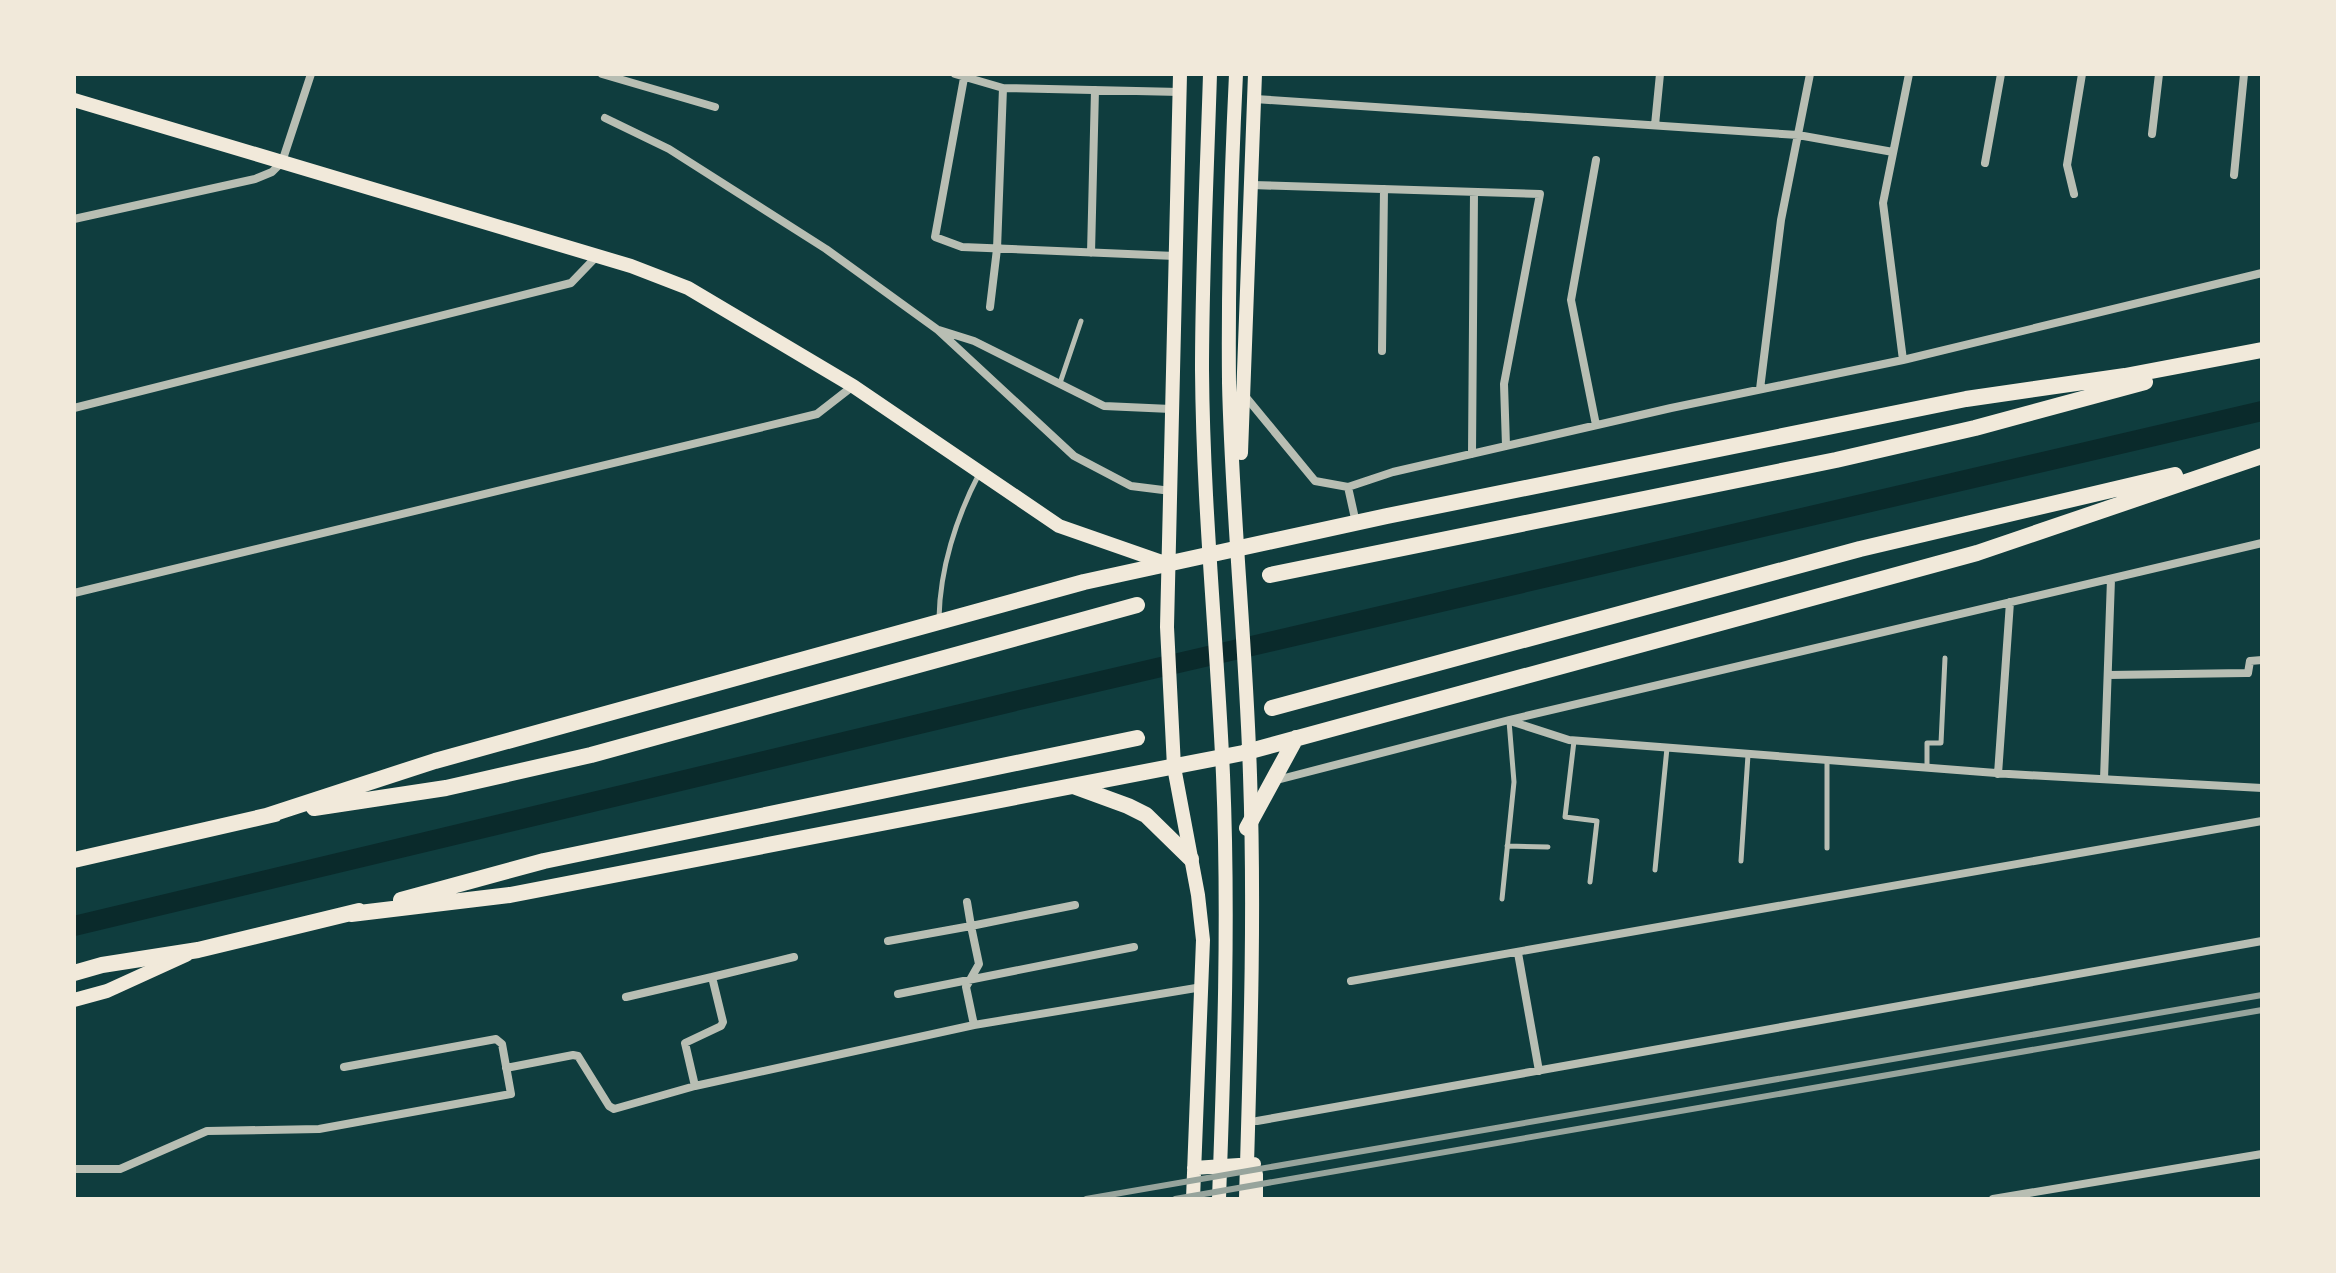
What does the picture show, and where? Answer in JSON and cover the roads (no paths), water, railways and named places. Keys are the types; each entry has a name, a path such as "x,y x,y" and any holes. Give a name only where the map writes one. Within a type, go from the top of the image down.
{"highway":[{"path":"266,816 435,761 1084,582 1240,547 1966,399 2125,376 2262,351"},
{"path":"1270,575 1836,460 1975,428 2262,351"},
{"path":"1272,708 1860,549 2262,456"},
{"path":"351,914 510,895 1243,753 1977,553 2262,456"},
{"path":"74,860 266,816 446,788 591,755 1137,605"},
{"path":"74,973 102,965 198,950 351,914 544,861 1137,738"},
{"path":"1247,828 1296,738"},
{"path":"1072,786 1146,815 1191,859"}],"main road":[{"path":"1180,74 1167,627 1174,767 1203,940 1193,1199"},
{"path":"1210,74 1202,372 1226,889 1225,1043 1219,1199"},
{"path":"1236,74 1230,208 1229,382 1236,564 1250,772 1253,886 1246,1199"},
{"path":"1255,74 1242,392 1239,597 1257,1121 1256,1199"},
{"path":"74,100 596,257 688,288 853,386 1059,526 1168,564"},
{"path":"74,1000 107,991 198,950"},
{"path":"1194,1168 1256,1164"}],"street":[{"path":"74,219 255,179 272,172 282,162 311,74"},
{"path":"602,74 715,107"},
{"path":"1655,125 1660,74"},
{"path":"1760,389 1781,220 1810,74"},
{"path":"1903,360 1883,203 1909,74"},
{"path":"1985,163 2001,74"},
{"path":"2074,194 2067,165 2082,74"},
{"path":"2152,134 2159,74"},
{"path":"2234,175 2244,74"},
{"path":"1175,256 962,247 935,237 960,76 1003,88 1180,92"},
{"path":"990,307 997,249 1003,88"},
{"path":"1091,253 1095,90"},
{"path":"1255,99 1798,135 1893,152"},
{"path":"605,118 669,149 813,241 938,330 1074,456 1131,486 1171,491"},
{"path":"1596,160 1571,300 1596,425"},
{"path":"1252,185 1540,194 1504,384 1506,446"},
{"path":"1382,351 1384,189"},
{"path":"1472,454 1474,192"},
{"path":"74,408 571,283 596,257"},
{"path":"1242,392 1315,481 1348,487 1393,472 1903,360 2262,273"},
{"path":"938,330 974,341 1104,406 1171,409"},
{"path":"74,593 817,414 853,386"},
{"path":"1348,487 1356,523"},
{"path":"1273,781 1509,720 2262,543"},
{"path":"2104,779 2111,579"},
{"path":"1998,774 2010,602"},
{"path":"2108,675 2248,673 2250,661 2262,660"},
{"path":"1509,720 1574,740 1998,774 2262,788"},
{"path":"1351,981 2262,821"},
{"path":"967,902 979,964 967,982 974,1025"},
{"path":"888,941 1075,905"},
{"path":"1257,1121 2262,941"},
{"path":"898,994 1134,947"},
{"path":"1518,953 1539,1071"},
{"path":"626,997 794,957"},
{"path":"695,1086 685,1043 721,1026 723,1022 712,977"},
{"path":"506,1068 578,1056 609,1106 614,1109 695,1086 974,1025 1203,987"},
{"path":"74,1169 120,1169 207,1131 319,1129 511,1094 502,1044 496,1039 344,1067"},
{"path":"1993,1199 2262,1154"}],"lane":[{"path":"1059,384 1081,321"},
{"path":"938,623 939,594 955,533 979,473"},
{"path":"1927,768 1927,743 1941,743 1945,658"},
{"path":"1502,899 1514,782 1509,720"},
{"path":"1574,740 1565,817 1597,821 1590,882"},
{"path":"1655,870 1667,747"},
{"path":"1741,861 1748,754"},
{"path":"1827,760 1827,848"},
{"path":"1507,846 1548,847"}],"waterway":[{"path":"74,926 1032,697 2262,411"}],"railway":[{"path":"1086,1199 2262,995"},
{"path":"1175,1199 2262,1010"}]}
